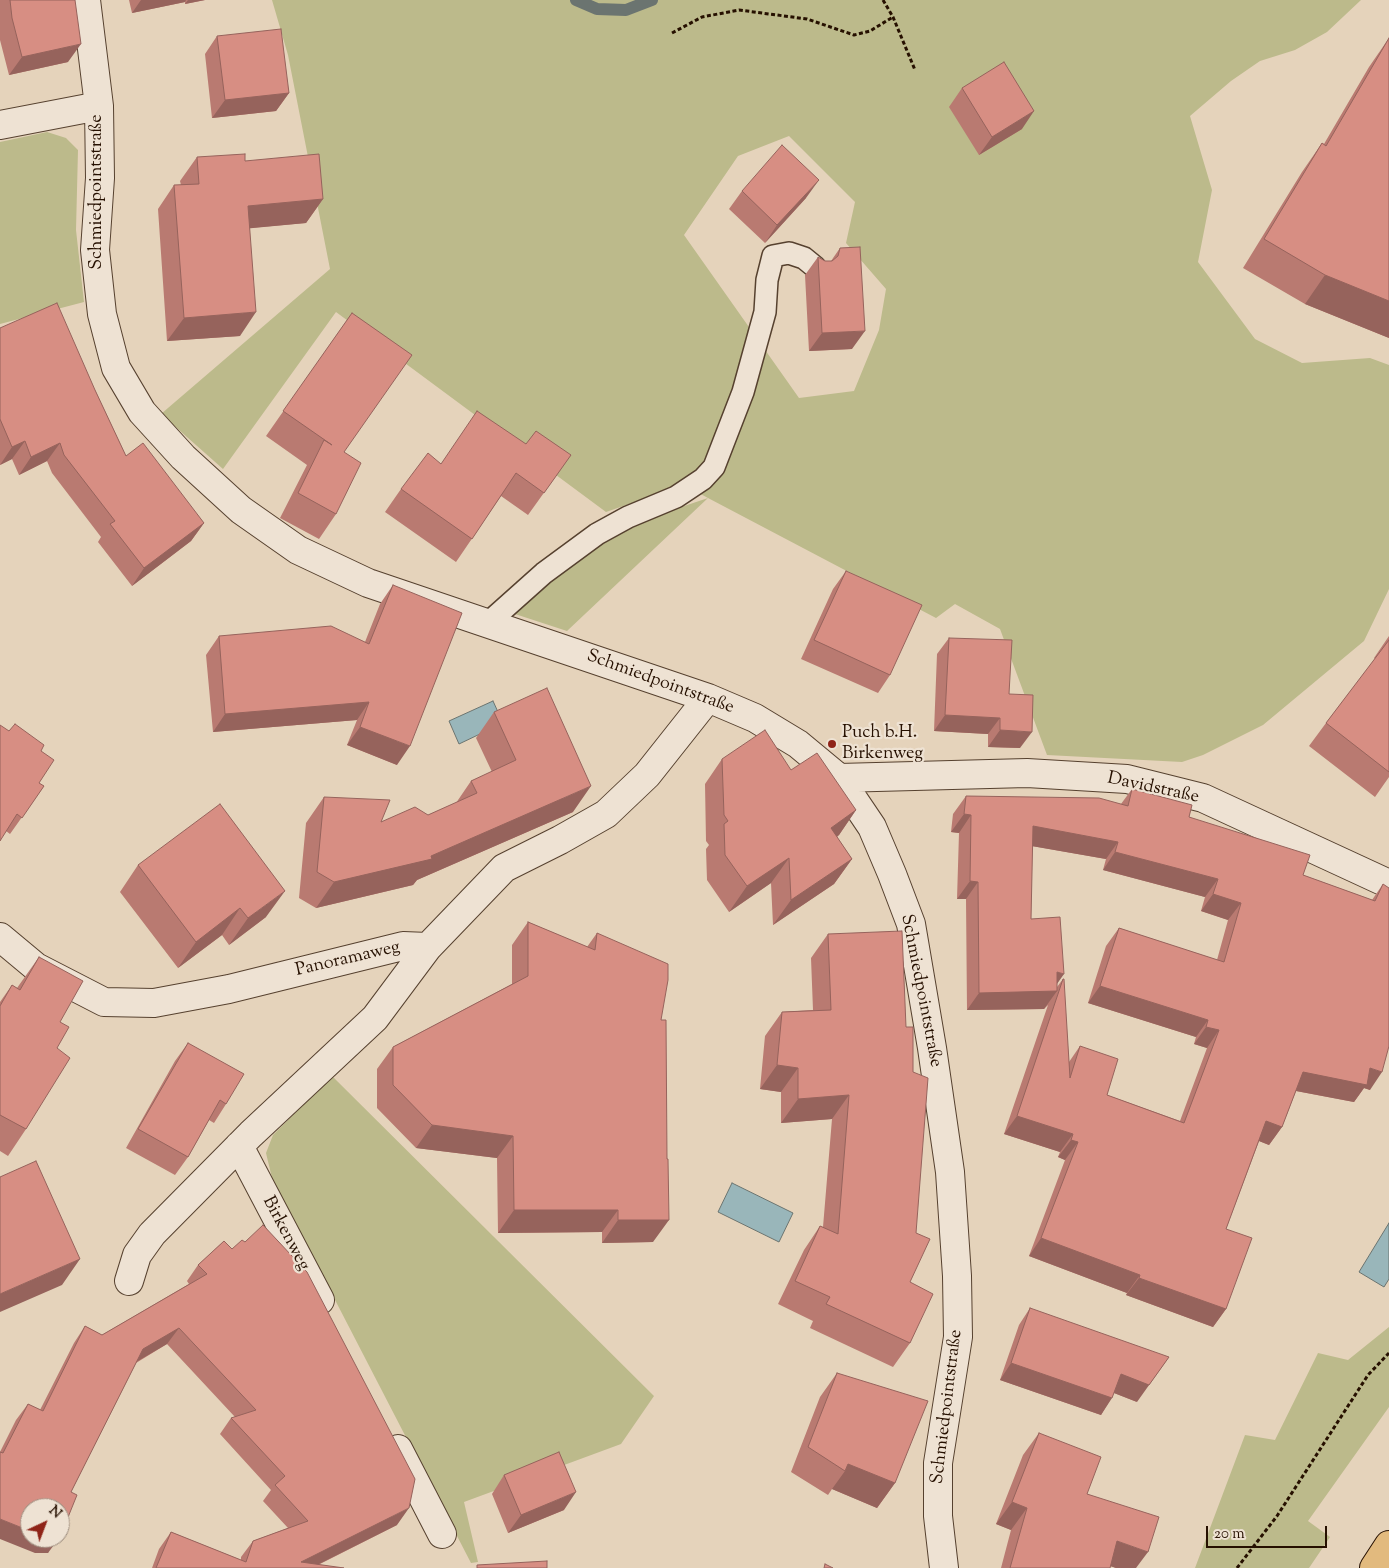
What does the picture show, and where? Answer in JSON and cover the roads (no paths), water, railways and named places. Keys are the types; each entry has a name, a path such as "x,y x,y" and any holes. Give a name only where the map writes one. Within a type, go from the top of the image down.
{"highway":[{"path":"1374,1568 1389,1545"}],"street":[{"name":"Schmiedpointstraße","path":"86,0 99,106 100,178 95,250 102,314 116,368 142,412 183,457 241,510 298,550 368,583 708,698 755,718 798,744 839,778 872,827 911,924 950,1172 957,1276 958,1337 938,1463 938,1516 944,1568"},
{"path":"0,125 99,106"},
{"path":"128,1281 136,1255 152,1234 239,1146 375,1018 428,948 504,868 606,814 646,775 708,698"},
{"name":"Davidstraße","path":"839,778 1027,773 1127,779 1203,798 1389,884"},
{"name":"Panoramaweg","path":"0,937 36,967 104,1002 154,1003 228,989 403,946 428,948"},
{"name":"Birkenweg","path":"239,1146 332,1322"},
{"path":"387,1428 442,1534"}],"lane":[{"path":"488,623 544,573 597,534 628,517 676,497 703,479 714,467 744,392 765,312 767,280 773,256 789,253 804,258 816,267"}],"water":[{"path":"493,701 503,723 459,744 449,721"},
{"path":"732,1183 793,1213 779,1242 718,1212"},
{"path":"1389,1223 1389,1279 1384,1287 1359,1272"}],"waterway":[{"path":"576,0 597,9 626,10 652,0"}],"place":[{"name":"Puch b.H. Birkenweg","path":"832,744"}]}
